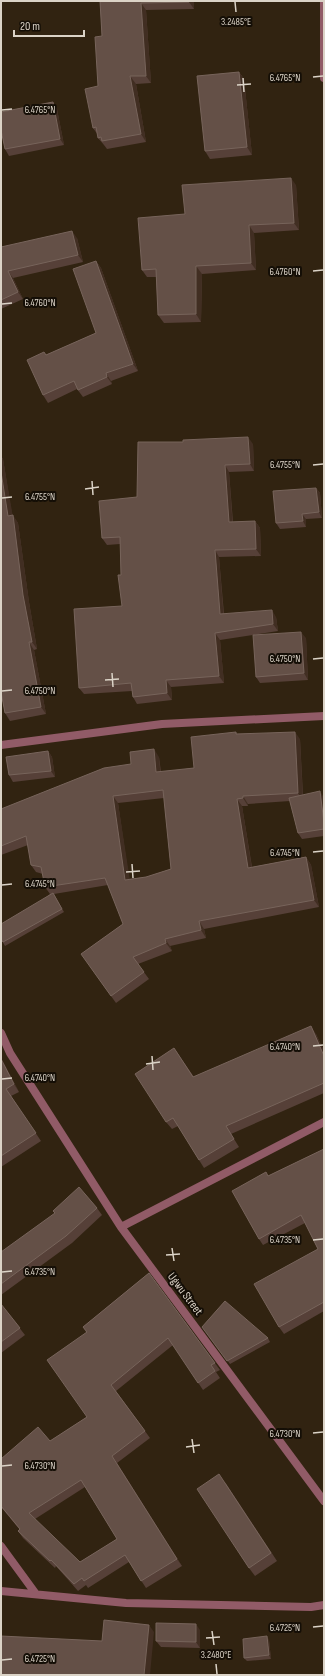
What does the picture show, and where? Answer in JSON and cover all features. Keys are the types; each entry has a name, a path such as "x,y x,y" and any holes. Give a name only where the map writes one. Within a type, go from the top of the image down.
{"street":[{"path":"324,1 324,78"},
{"path":"1,745 162,724 324,716"},
{"name":"Ugwu Street","path":"1,1033 10,1053 121,1227 324,1501"},
{"path":"121,1227 324,1122"},
{"path":"1,1546 36,1594"},
{"path":"1,1591 126,1603 311,1607 324,1605"}],"building":[{"path":"100,1 189,1 141,3 146,76 130,76 141,134 102,141 101,137 98,138 96,127 93,128 85,89 98,86 95,37 102,36"},
{"path":"239,72 247,147 205,151 197,76"},
{"path":"53,102 60,139 5,149 1,130 1,112"},
{"path":"291,178 294,223 249,225 251,263 196,266 196,314 158,315 156,269 142,270 138,218 185,214 182,185"},
{"path":"72,231 78,255 8,271 18,292 1,300 1,247"},
{"path":"96,261 133,364 106,373 107,377 78,390 74,381 43,395 27,360 44,352 46,355 96,333 73,269"},
{"path":"248,437 250,464 225,465 229,522 255,521 256,549 215,550 220,614 272,610 273,624 215,633 219,676 166,680 167,693 133,697 131,683 79,688 74,609 122,606 118,575 121,575 120,537 102,538 99,501 137,497 138,442 183,442 183,440"},
{"path":"1,472 8,516 13,515 23,595 32,642 29,642 41,707 5,713 1,692"},
{"path":"316,488 319,512 302,514 303,521 276,523 273,491"},
{"path":"301,632 304,673 256,677 253,635"},
{"path":"236,732 236,734 295,732 298,793 243,796 243,798 237,799 248,868 306,857 314,900 199,921 201,930 165,939 166,943 133,957 144,972 111,996 81,954 123,924 105,878 45,887 41,867 31,865 26,836 1,846 1,809 104,768 131,764 130,752 154,749 156,772 194,768 191,737","holes":["163,790 171,869 146,877 125,880 113,796"]},
{"path":"48,751 51,771 9,775 6,757"},
{"path":"320,791 324,829 298,833 289,798"},
{"path":"53,893 62,909 3,942 1,939 1,924"},
{"path":"311,1026 324,1056 324,1083 226,1126 234,1139 199,1160 173,1118 166,1122 135,1074 174,1048 193,1077"},
{"path":"1,1059 14,1084 6,1089 36,1133 1,1156"},
{"path":"324,1149 324,1302 279,1327 254,1284 318,1249 301,1215 259,1239 232,1191 266,1172 268,1176"},
{"path":"79,1187 97,1208 66,1236 1,1284 1,1252 55,1213 53,1211"},
{"path":"149,1273 215,1363 211,1365 215,1371 198,1383 168,1338 111,1385 145,1431 112,1456 177,1559 141,1581 125,1555 84,1581 82,1578 74,1584 51,1560 50,1561 18,1531 20,1529 1,1506 1,1459 38,1427 50,1441 87,1417 47,1360 87,1332 83,1327","holes":["81,1480 117,1539 80,1562 29,1513"]},
{"path":"225,1301 268,1338 227,1361 202,1327"},
{"path":"1,1304 20,1328 1,1342"},
{"path":"219,1474 271,1553 249,1568 197,1489"},
{"path":"104,1620 149,1625 144,1675 1,1675 1,1636 102,1641"},
{"path":"156,1623 196,1624 196,1642 156,1641"},
{"path":"267,1636 269,1655 244,1658 243,1639"}]}
